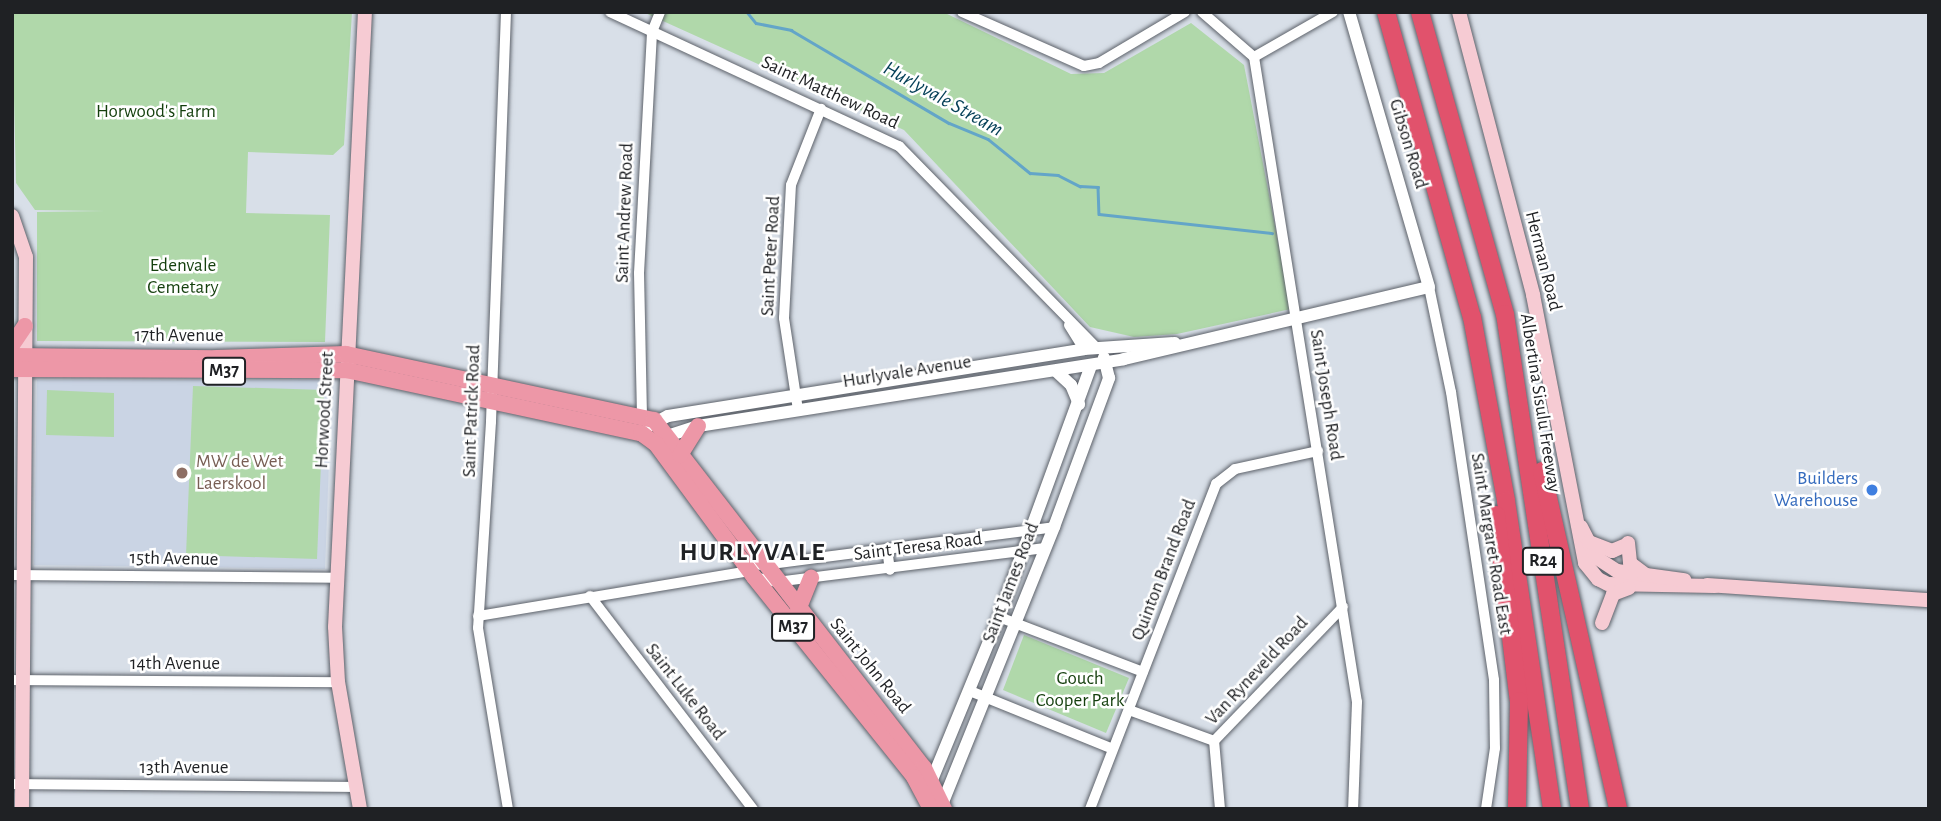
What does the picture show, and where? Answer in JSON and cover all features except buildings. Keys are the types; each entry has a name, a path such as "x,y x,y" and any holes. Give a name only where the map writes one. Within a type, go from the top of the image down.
{"highway":[{"name":"R24","path":"1386,12 1472,317 1506,501 1552,809"},
{"name":"Albertina Sisulu Freeway","path":"1420,12 1505,313 1580,809"},
{"path":"1505,313 1618,809"},
{"path":"1472,317 1519,701 1517,809"}],"main road":[{"name":"Horwood Street","path":"360,809 338,682 336,578 365,12"},
{"name":"Herman Road","path":"1459,12 1533,295 1579,522 1580,547 1591,572 1608,584 1634,587 1715,586 1929,600"},
{"path":"12,216 26,257 25,326 19,363 18,471 17,784 22,809"},
{"path":"12,345 25,326"},
{"name":"17th Avenue","path":"19,363 216,358 346,362"},
{"name":"Hurlyvale Avenue","path":"346,362 491,393 648,418"},
{"name":"Hurlyvale Avenue","path":"491,393 661,439"},
{"name":"Saint John Road","path":"648,418 753,569 928,787"},
{"path":"609,427 643,441 675,459 698,426"},
{"name":"Herman Road","path":"1579,522 1589,542 1609,567 1715,586"},
{"path":"1589,542 1612,551 1627,544 1630,563 1646,575"},
{"name":"Saint John Road","path":"753,569 776,582 798,610 928,787 938,807"},
{"path":"798,610 811,578"},
{"path":"1602,623 1613,594 1634,587"}],"street":[{"name":"Saint Patrick Road","path":"506,12 491,393 478,616 508,809"},
{"name":"Saint Matthew Road","path":"610,12 821,109 909,154 1062,312 1090,348 1107,362"},
{"name":"Saint Andrew Road","path":"648,418 639,272 652,33 660,12"},
{"path":"962,12 1084,66 1099,63 1185,12"},
{"path":"1202,12 1254,57 1333,12"},
{"name":"Gibson Road","path":"1349,12 1429,287"},
{"name":"Saint Joseph Road","path":"1254,57 1343,607 1358,723 1353,809"},
{"name":"Saint Peter Road","path":"798,410 784,318 791,185 821,109"},
{"name":"Hurlyvale Avenue","path":"661,439 698,426 1124,359 1429,287"},
{"name":"Saint Margaret Road East","path":"1429,287 1451,392 1494,680 1495,748 1486,809"},
{"name":"Hurlyvale Avenue","path":"648,418 1090,348 1186,344"},
{"name":"Saint Matthew Road","path":"1090,348 1091,365"},
{"path":"1109,378 1124,359"},
{"name":"Saint James Road","path":"938,807 987,697 1054,527 1109,378 1107,362"},
{"name":"Saint James Road","path":"928,787 999,617 1079,404 1091,365"},
{"path":"1056,371 1072,385 1079,404"},
{"path":"641,433 648,418"},
{"name":"Quinton Brand Road","path":"1090,809 1216,484 1234,469 1318,451"},
{"name":"Saint Teresa Road","path":"478,616 753,569 1054,527"},
{"name":"Saint Teresa Road","path":"776,582 890,570 1046,548"},
{"path":"887,549 890,570"},
{"name":"15th Avenue","path":"18,575 336,578"},
{"name":"Saint Luke Road","path":"590,596 748,807"},
{"name":"Van Ryneveld Road","path":"1220,809 1214,741 1343,607"},
{"path":"999,617 1143,672"},
{"name":"14th Avenue","path":"17,680 338,682"},
{"path":"970,691 1113,749"},
{"path":"1129,710 1214,741"},
{"name":"13th Avenue","path":"17,784 356,787"}],"shaded area":[{"name":"MW de Wet Laerskool","path":"37,380 332,380 325,569 34,565"}],"green space":[{"name":"Horwood's Farm","path":"12,12 352,12 344,145 333,155 248,152 246,213 330,215 325,342 37,341 37,212 105,211 35,210 16,183"},
{"path":"643,12 943,12 1071,74 1104,73 1191,23 1244,65 1291,309 1177,334 1134,337 1090,327 904,130"},
{"path":"193,386 324,390 317,559 186,555"},
{"path":"47,390 114,393 114,437 46,435"},
{"name":"Gouch Cooper Park","path":"1024,635 1129,678 1106,733 1003,690"}],"waterway":[{"name":"Hurlyvale Stream","path":"747,12 756,23 791,30 949,123 988,139 1030,173 1058,175 1080,186 1098,187 1099,214 1272,233"}],"place":[{"name":"MW de Wet Laerskool","path":"182,473"},
{"name":"Builders Warehouse","path":"1872,490"}],"district":[{"name":"HURLYVALE","path":"753,553"}],"park label":[{"name":"Edenvale Cemetary","path":"183,277"}]}
